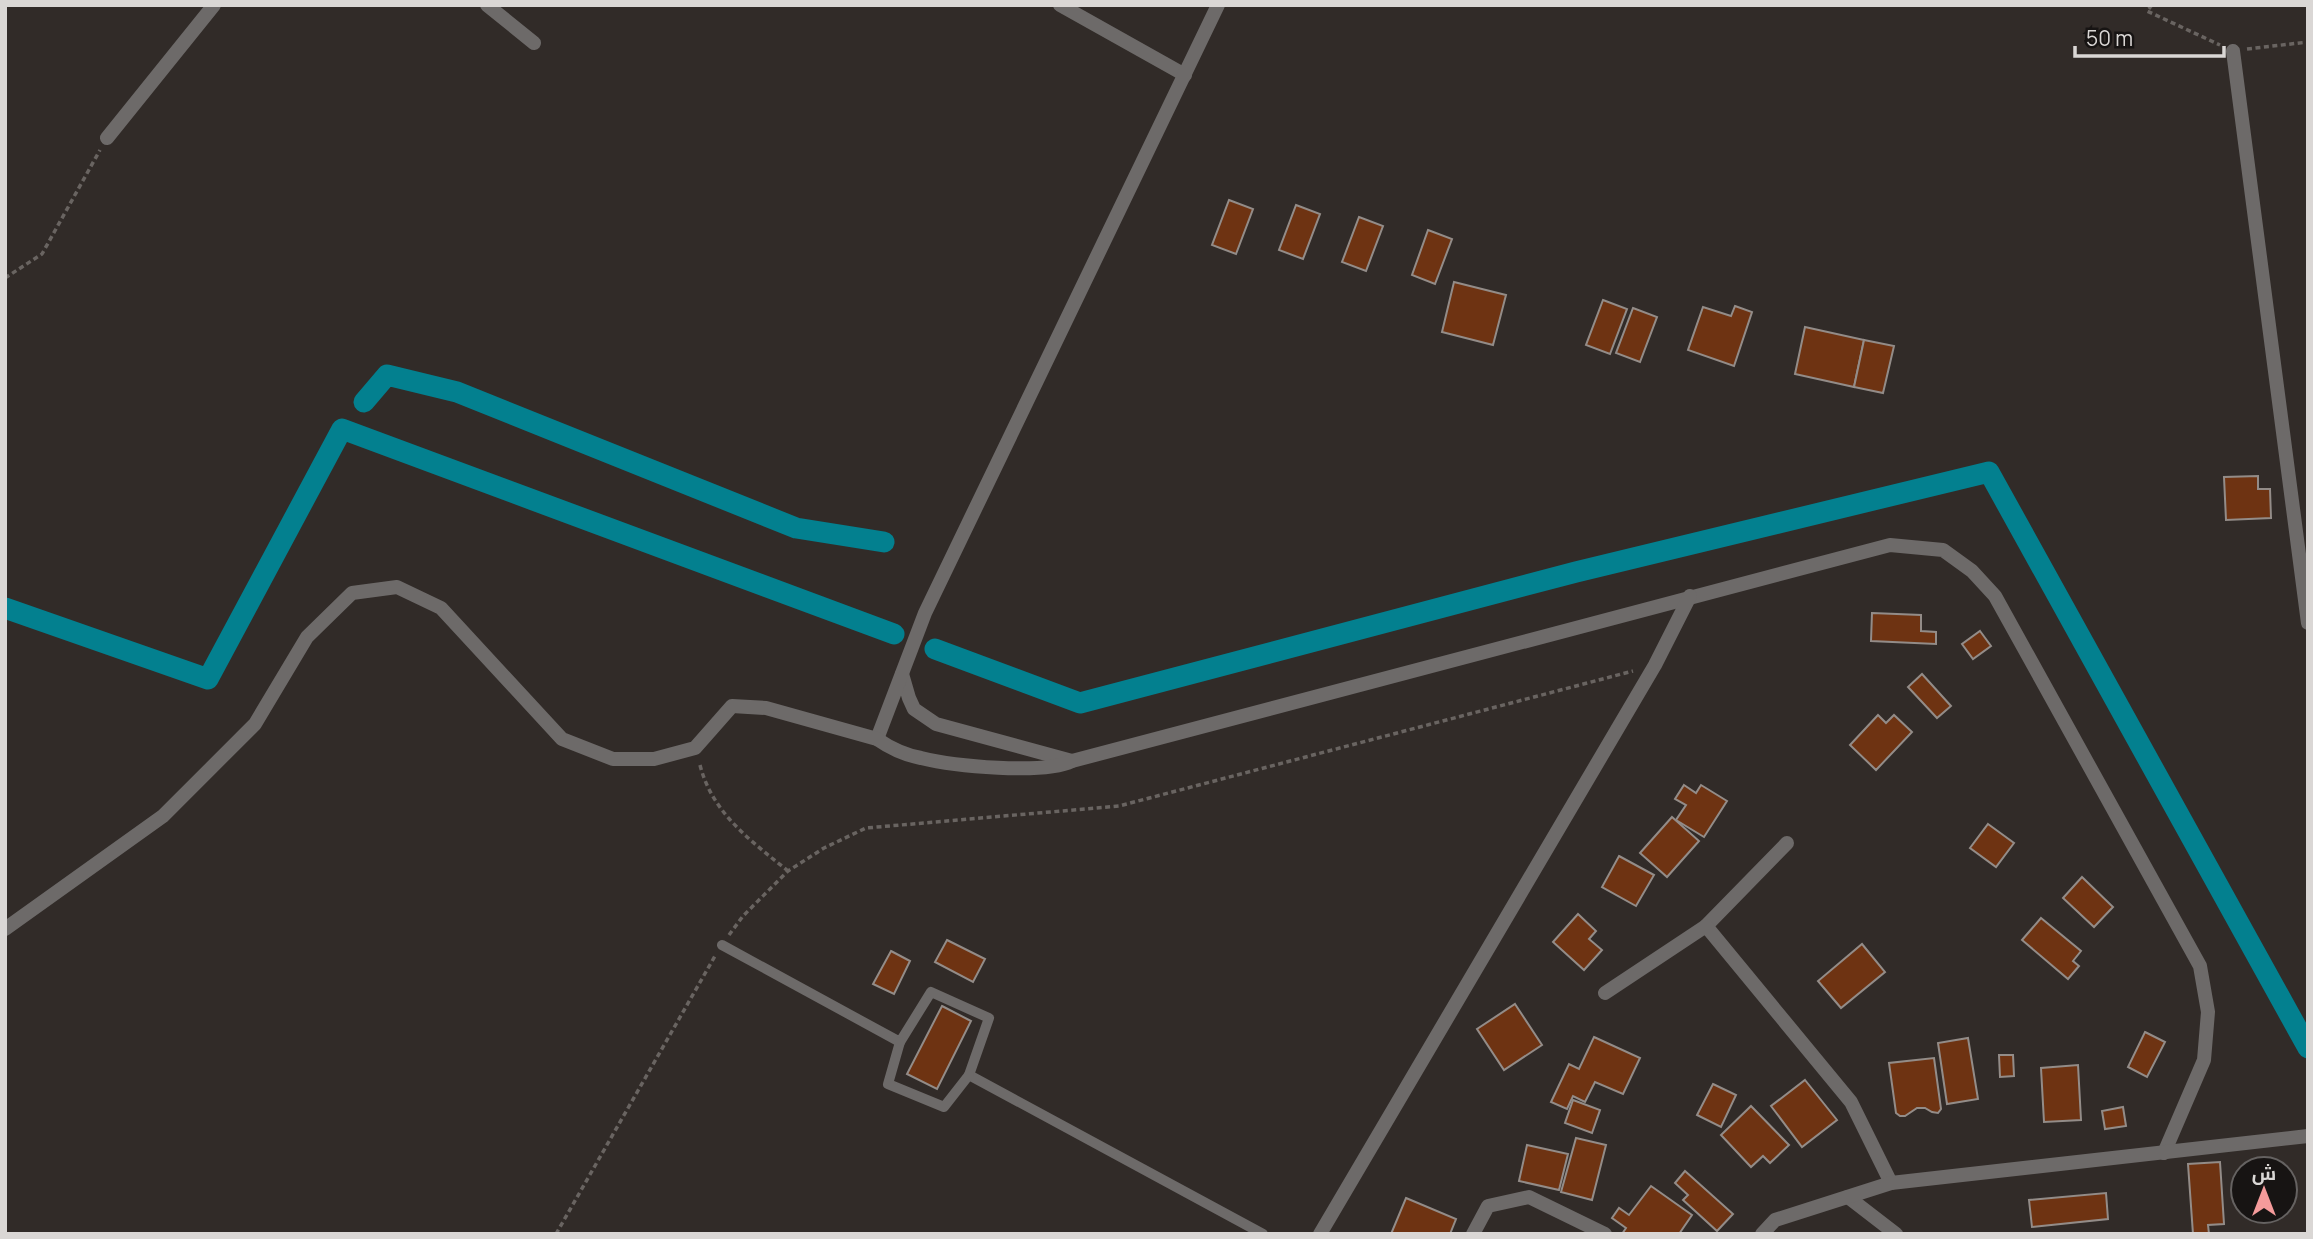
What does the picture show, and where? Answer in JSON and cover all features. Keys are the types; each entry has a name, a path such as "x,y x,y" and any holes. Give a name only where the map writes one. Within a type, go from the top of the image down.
{"street":[{"path":"107,138 214,5"},
{"path":"487,5 534,43"},
{"path":"1060,5 1185,75"},
{"path":"877,739 925,612 1218,5"},
{"path":"2233,51 2308,623"},
{"path":"5,929 163,816 255,724 307,637 352,593 397,587 441,608 562,739 613,760 654,759 695,748 732,706 766,708 877,739 888,747 923,759 1038,769 1056,767 1690,596 1890,545 1943,550 1972,571 1995,596 2200,966 2208,1012 2204,1060 2164,1153"},
{"path":"1320,1234 1655,665 1690,596"},
{"path":"902,674 914,709 936,724 1072,761"},
{"path":"1605,993 1706,926 1787,843"},
{"path":"1706,926 1850,1102 1891,1183"},
{"path":"1762,1234 1775,1220 1891,1183 2308,1136"},
{"path":"1473,1234 1488,1206 1529,1197 1605,1234"},
{"path":"1848,1197 1896,1234"}],"lane":[{"path":"722,945 900,1042"},
{"path":"931,992 989,1018 969,1075 944,1107 888,1084 900,1042 931,992"},
{"path":"969,1075 1264,1234"}],"path":[{"path":"5,278 42,254 107,138"},
{"path":"556,1234 722,945 743,916 788,871 824,848 866,828 1119,807 1655,665"},
{"path":"695,748 703,779 723,814 788,871"}],"building":[{"path":"1229,200 1253,209 1236,254 1212,245"},
{"path":"1296,205 1320,214 1303,259 1279,250"},
{"path":"1359,217 1383,226 1366,271 1342,262"},
{"path":"1428,230 1452,239 1435,284 1412,275"},
{"path":"1454,282 1506,295 1493,345 1442,332"},
{"path":"1603,300 1627,309 1610,354 1586,345"},
{"path":"1735,306 1752,312 1734,366 1688,350 1703,307 1731,316"},
{"path":"1633,308 1657,317 1640,362 1616,353"},
{"path":"1805,327 1864,340 1854,387 1795,374"},
{"path":"1864,340 1894,346 1883,393 1854,387"},
{"path":"2258,476 2258,489 2270,489 2271,518 2226,520 2224,477"},
{"path":"1872,613 1921,615 1921,631 1936,632 1936,644 1871,641"},
{"path":"1980,631 1991,646 1973,659 1962,644"},
{"path":"1922,674 1951,706 1937,718 1908,687"},
{"path":"1878,715 1886,723 1894,715 1912,732 1876,770 1850,745"},
{"path":"1684,785 1696,793 1701,785 1727,801 1704,837 1676,820 1686,805 1675,799"},
{"path":"1672,817 1699,841 1667,877 1640,853"},
{"path":"1988,824 2014,843 1996,867 1970,848"},
{"path":"1619,856 1654,875 1636,906 1602,887"},
{"path":"2082,877 2113,907 2094,927 2063,898"},
{"path":"1578,914 1596,931 1589,939 1602,950 1584,970 1553,942"},
{"path":"2041,918 2081,951 2073,961 2079,966 2068,979 2022,940"},
{"path":"947,940 985,959 973,982 935,962"},
{"path":"1862,944 1885,972 1841,1008 1818,981"},
{"path":"891,951 910,961 894,994 873,984"},
{"path":"1515,1004 1542,1045 1504,1070 1477,1029"},
{"path":"942,1006 971,1021 937,1089 907,1074"},
{"path":"2145,1032 2165,1042 2147,1077 2128,1067"},
{"path":"1594,1037 1640,1058 1623,1094 1595,1082 1585,1102 1573,1096 1567,1109 1551,1102 1569,1064 1579,1069"},
{"path":"1968,1038 1978,1099 1947,1104 1938,1043"},
{"path":"1999,1055 2013,1055 2014,1076 2000,1077"},
{"path":"1934,1058 1941,1109 1938,1113 1917,1108 1905,1116 1900,1116 1896,1113 1889,1063"},
{"path":"2078,1065 2081,1120 2044,1122 2041,1068"},
{"path":"1805,1080 1837,1120 1802,1147 1771,1106"},
{"path":"1713,1084 1736,1095 1721,1127 1697,1115"},
{"path":"1573,1100 1600,1110 1592,1133 1565,1123"},
{"path":"1751,1106 1789,1145 1770,1163 1763,1156 1751,1167 1721,1135"},
{"path":"2123,1107 2126,1126 2105,1129 2102,1111"},
{"path":"1576,1138 1606,1145 1592,1200 1561,1192"},
{"path":"1527,1145 1568,1154 1559,1190 1519,1181"},
{"path":"2220,1162 2224,1224 2208,1225 2209,1234 2193,1234 2188,1164"},
{"path":"1685,1171 1733,1214 1717,1231 1683,1200 1688,1195 1675,1183"},
{"path":"1651,1186 1692,1215 1679,1234 1622,1234 1626,1228 1612,1218 1619,1208 1629,1215"},
{"path":"2106,1193 2108,1219 2032,1227 2029,1200"},
{"path":"1406,1198 1456,1219 1450,1234 1391,1234"}],"waterway":[{"path":"364,402 387,375 457,392 796,528 884,542"},
{"path":"5,608 208,679 342,429 894,634"},
{"path":"935,649 1080,703 1576,572 1989,472 2308,1048"}]}
